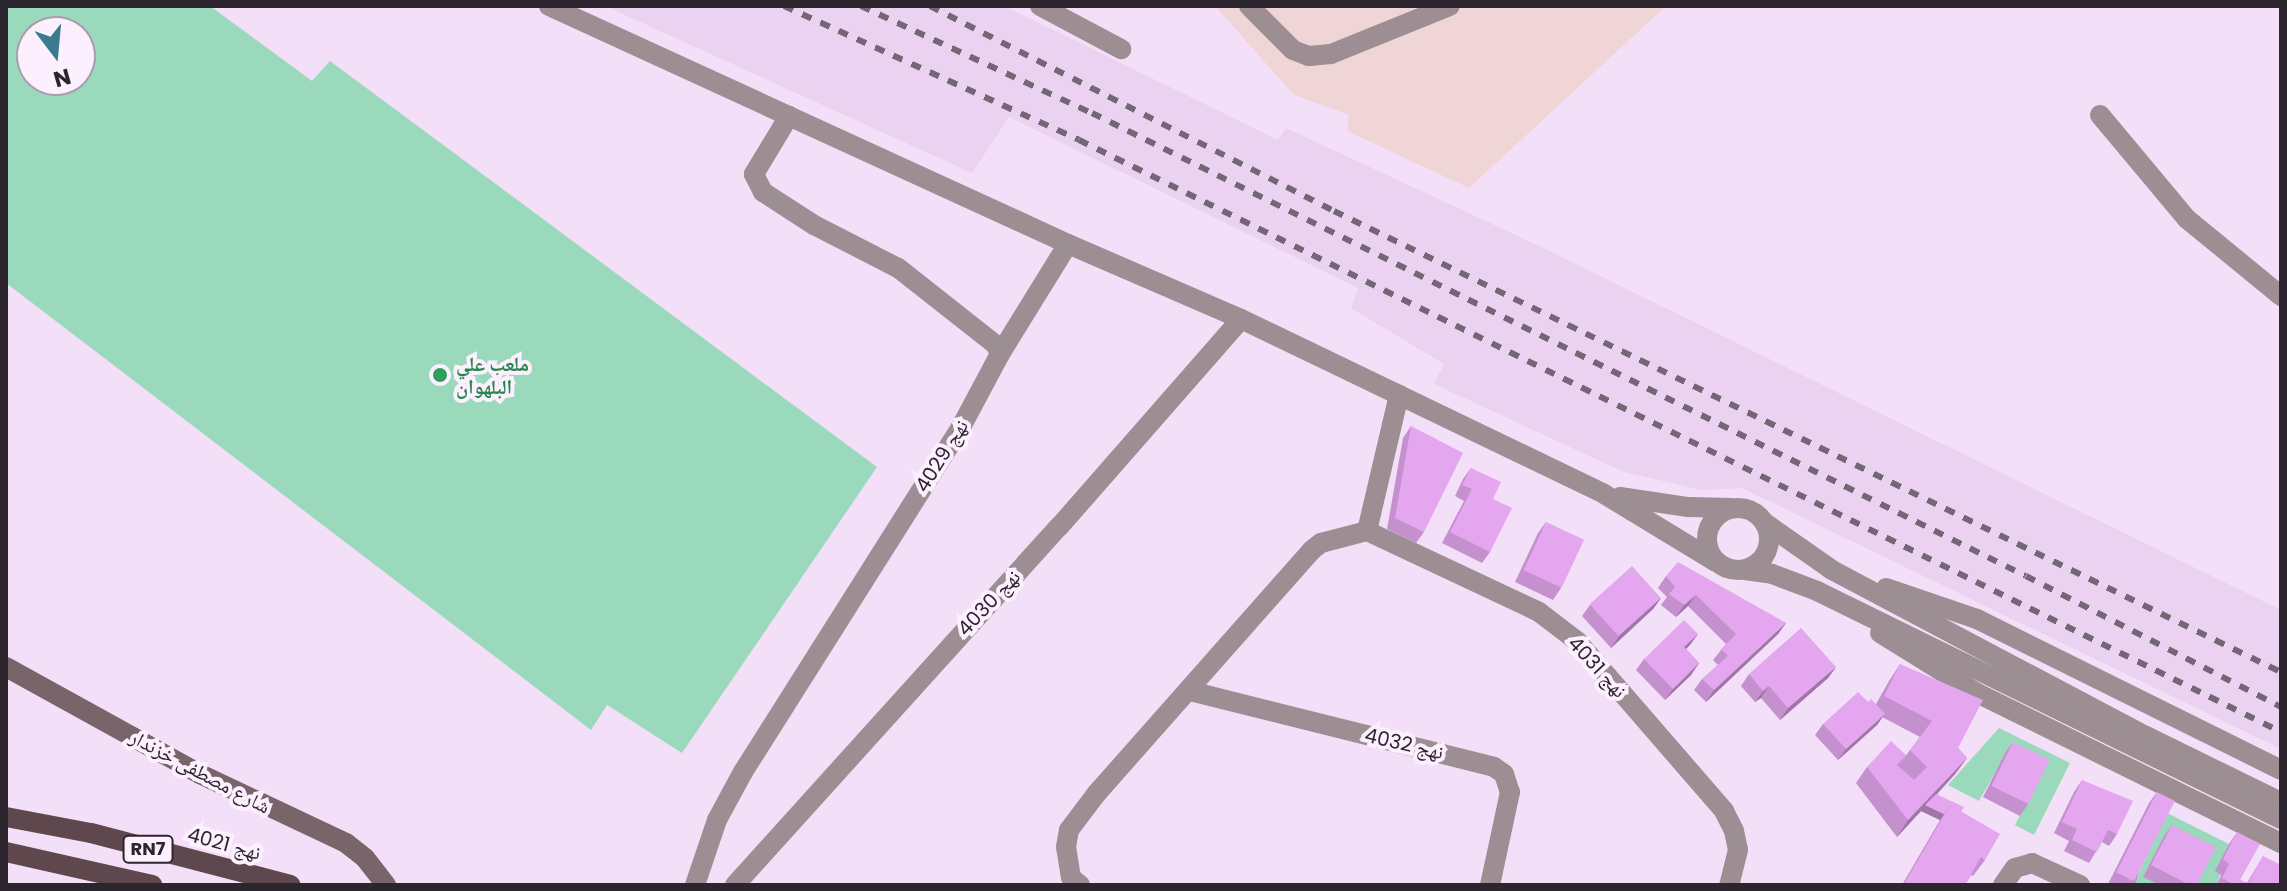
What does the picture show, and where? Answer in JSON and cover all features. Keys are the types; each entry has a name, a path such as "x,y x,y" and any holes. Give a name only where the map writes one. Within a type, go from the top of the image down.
{"main road":[{"name":"شارع مصطفى خزندار","path":"6,667 200,774 346,843 365,858 386,885"},
{"name":"نهج 4021","path":"6,817 91,833 290,885"},
{"name":"RN7","path":"6,852 152,885"}],"street":[{"path":"549,6 1068,244 1241,319 1604,494 1734,571 1745,570 1795,580 2281,819"},
{"path":"1040,6 1121,49"},
{"path":"1249,6 1293,50 1309,56 1331,54 1450,6"},
{"path":"2100,115 2187,219 2281,296"},
{"path":"789,116 754,174 763,192 814,225 898,268 996,345 1000,354"},
{"name":"نهج 4029","path":"695,885 717,820 743,772 961,427 1000,354 1068,244"},
{"name":"نهج 4030","path":"735,885 1059,527 1241,319"},
{"path":"1080,885 1071,878 1067,865 1069,830 1097,793 1312,550 1321,543 1367,531 1399,395"},
{"path":"1604,494 1688,507 1734,508 1754,512 1832,570 2146,736 2281,802"},
{"path":"1716,562 1710,554 1706,534 1715,517 1734,508"},
{"path":"1745,570 1763,559 1768,549 1770,539 1765,523"},
{"name":"نهج 4031","path":"1367,531 1539,612 1577,641 1724,811 1734,831 1738,850 1729,885"},
{"path":"1832,570 1977,619 2281,770"},
{"path":"1795,580 1975,692 2281,843"},
{"name":"نهج 4032","path":"1190,691 1494,767 1504,774 1510,792 1490,885"},
{"path":"2003,885 2015,868 2032,863 2080,885"}],"shaded area":[{"path":"605,6 1004,6 1278,140 1286,128 1535,244 2281,610 2281,749 1742,488 1702,490 1624,472 1434,384 1444,364 1351,308 1358,288 1009,117 972,173"},
{"path":"1215,6 1666,6 1469,188 1347,131 1349,115 1294,95"}],"green space":[{"name":"ملعب علي البلهوان","path":"6,6 210,6 312,81 330,61 877,467 682,753 607,705 591,730 6,283"},
{"path":"1999,728 2070,763 2034,835 2015,825 2042,772 2006,753 1979,801 1948,785"},
{"path":"2167,813 2229,844 2217,885 2133,885"}],"building":[{"path":"1411,426 1463,453 1424,532 1395,518"},
{"path":"1471,468 1501,482 1493,499 1512,508 1490,552 1450,532 1472,489 1462,485"},
{"path":"1546,522 1584,540 1562,588 1524,570"},
{"path":"1678,562 1786,623 1714,690 1702,679 1728,656 1721,649 1736,634 1696,595 1684,605 1669,594 1675,587 1666,576"},
{"path":"1632,566 1661,598 1618,636 1590,604"},
{"path":"1684,620 1698,634 1684,647 1699,663 1673,689 1644,659"},
{"path":"1801,628 1836,667 1788,708 1769,686 1763,691 1749,674"},
{"path":"1900,664 1983,700 1958,748 1967,758 1908,820 1867,767 1891,741 1906,755 1897,765 1914,780 1927,767 1910,750 1932,721 1884,696"},
{"path":"1858,692 1868,702 1871,699 1885,714 1846,749 1823,724"},
{"path":"2013,742 2050,760 2028,804 1992,786"},
{"path":"2082,780 2133,801 2117,834 2108,830 2097,852 2072,840 2077,829 2062,822"},
{"path":"2157,792 2175,801 2134,881 2116,872"},
{"path":"1936,794 1964,807 1961,812 1950,805 1944,814 1925,805"},
{"path":"1950,805 2000,834 1985,860 1981,857 1965,885 1905,885 1904,884"},
{"path":"2172,825 2216,847 2197,885 2190,885 2151,865"},
{"path":"2237,832 2260,844 2240,880 2248,883 2263,856 2281,865 2281,885 2235,885 2222,878 2229,864 2223,859"}],"railway":[{"path":"784,6 1079,140 2281,732"},
{"path":"861,6 1092,113 2026,576 2281,707"},
{"path":"930,6 1334,211 2281,672"}],"place":[{"name":"ملعب علي البلهوان","path":"440,375"}]}
